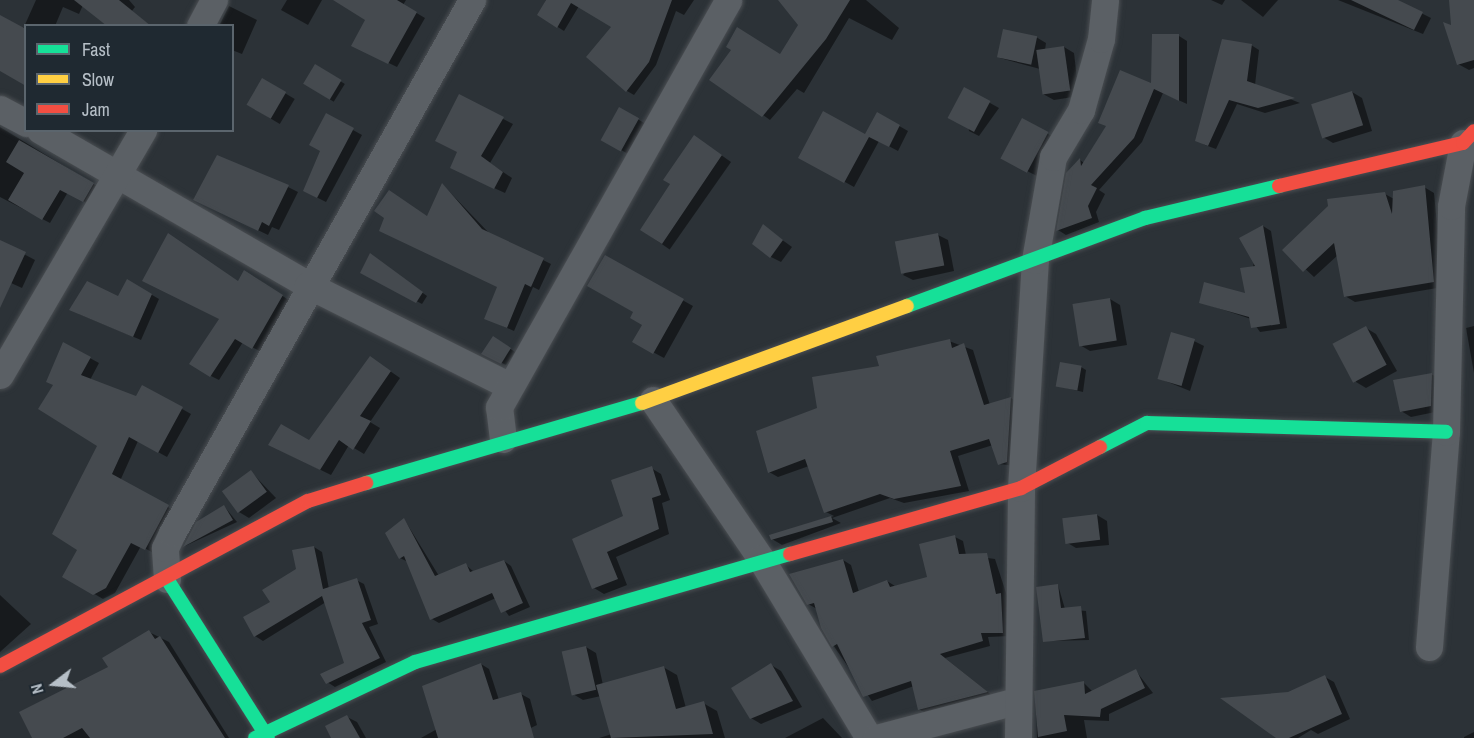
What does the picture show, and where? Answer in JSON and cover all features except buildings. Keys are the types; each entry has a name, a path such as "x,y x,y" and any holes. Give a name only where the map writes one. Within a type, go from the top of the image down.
{"street":[{"path":"201,24 214,0"},
{"path":"472,0 308,285 165,548 167,579 262,736 415,662 761,559 1021,488 1147,423 1446,432"},
{"path":"503,439 499,407 728,0"},
{"path":"1018,738 1016,701 1021,488 1035,260 1053,157 1081,110 1101,39 1105,0"},
{"path":"0,108 24,122"},
{"path":"44,132 308,285 510,386"},
{"path":"0,375 142,132"},
{"path":"0,666 167,579 308,501 503,439 653,400 1145,218 1469,137 1429,647"},
{"path":"653,400 761,559 869,738"},
{"path":"876,738 1016,701"}],"traffic: fast":[{"path":"907,306 1145,218 1279,186"},
{"path":"366,483 642,403"},
{"path":"1100,447 1147,423 1446,432"},
{"path":"255,738 415,662 790,554"},
{"path":"167,579 268,738"}],"traffic: slow":[{"path":"642,403 907,306"}],"traffic: jam":[{"path":"1279,186 1463,143 1474,131"},
{"path":"790,554 1021,488 1100,447"},
{"path":"0,666 308,501 366,483"}]}
